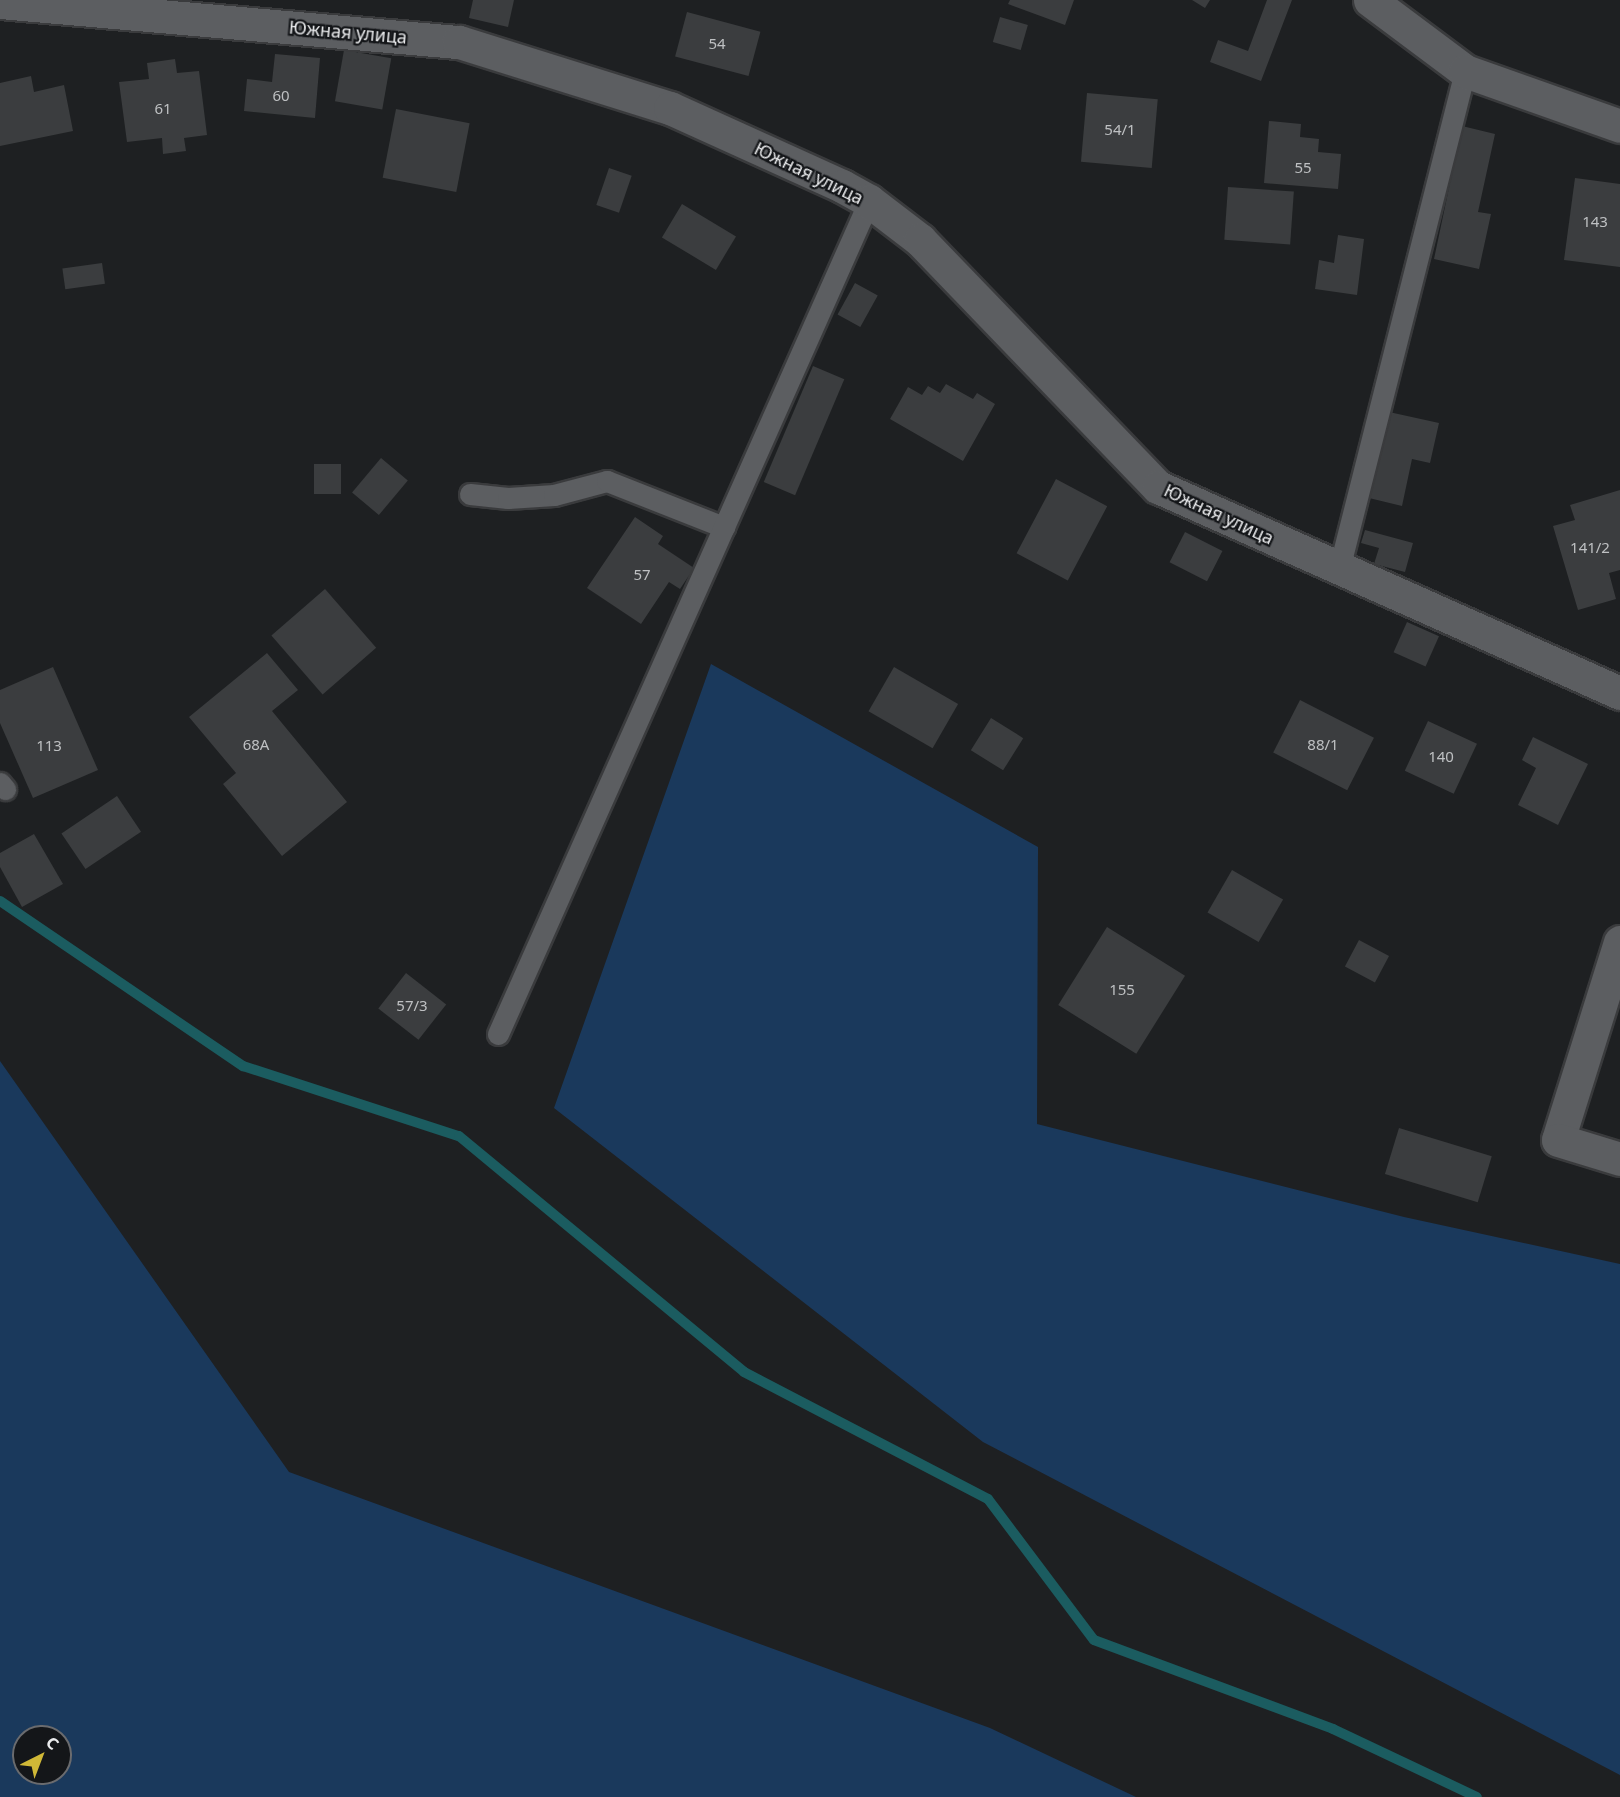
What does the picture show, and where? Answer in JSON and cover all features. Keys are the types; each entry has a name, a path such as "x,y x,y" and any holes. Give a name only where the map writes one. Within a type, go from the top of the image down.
{"street":[{"path":"1370,0 1466,71 1620,126"},
{"name":"Южная улица","path":"0,2 459,42 670,108 842,186 869,201 920,240 1158,487 1620,693"},
{"path":"1620,942 1558,1140 1620,1159"}],"lane":[{"path":"1338,569 1466,71"},
{"path":"498,1034 869,201"},
{"path":"470,494 508,498 554,495 607,481 724,527"}],"shaded area":[{"path":"711,664 1038,847 1037,1124 1404,1217 1620,1264 1620,1775 983,1442 554,1108"},
{"path":"0,1061 289,1472 990,1728 1136,1797 0,1797"}],"building":[{"path":"473,0 514,0 508,27 469,18"},
{"path":"1010,0 1074,0 1065,25 1008,4"},
{"path":"1192,0 1210,0 1205,8"},
{"path":"1267,0 1292,0 1261,81 1210,62 1218,40 1248,51"},
{"path":"687,12 760,32 749,76 675,56"},
{"path":"1000,17 1028,25 1021,50 993,42"},
{"path":"344,50 391,58 382,110 335,101"},
{"path":"275,54 320,58 315,118 244,111 247,79 272,82"},
{"path":"175,59 177,73 199,71 207,135 184,138 186,151 163,154 162,138 127,142 119,82 149,79 147,63"},
{"path":"31,76 34,92 64,85 73,131 0,146 0,83"},
{"path":"1087,93 1158,99 1152,168 1081,162"},
{"path":"396,109 470,123 456,192 383,178"},
{"path":"1269,121 1301,124 1300,137 1319,139 1318,152 1341,154 1338,189 1264,183"},
{"path":"1462,126 1495,134 1478,212 1491,214 1479,269 1434,259"},
{"path":"609,168 632,176 619,213 596,205"},
{"path":"1575,178 1620,184 1620,267 1564,260"},
{"path":"1228,187 1294,192 1290,244 1224,240"},
{"path":"682,204 736,236 716,270 662,237"},
{"path":"1338,235 1364,239 1357,295 1315,289 1319,260 1334,263"},
{"path":"102,263 105,284 65,289 62,269"},
{"path":"855,283 878,296 860,327 838,314"},
{"path":"813,366 844,379 795,495 764,482"},
{"path":"946,384 973,399 977,393 995,404 963,461 890,419 908,387 922,395 928,386 940,393"},
{"path":"1389,412 1439,423 1430,463 1412,459 1402,506 1369,498"},
{"path":"381,458 408,480 379,515 352,492"},
{"path":"314,464 341,464 341,494 314,494"},
{"path":"1056,479 1107,506 1068,580 1017,553"},
{"path":"1620,490 1620,570 1609,573 1616,599 1578,610 1553,526 1575,520 1570,505"},
{"path":"635,517 663,536 658,544 694,568 680,589 669,582 641,624 587,588"},
{"path":"1365,530 1413,543 1405,572 1374,564 1379,548 1361,543"},
{"path":"1185,532 1222,551 1207,581 1170,562"},
{"path":"325,589 376,648 323,694 271,636"},
{"path":"1407,622 1439,636 1426,666 1394,652"},
{"path":"267,653 298,690 272,711 347,802 282,856 223,784 236,773 189,717"},
{"path":"53,667 98,770 33,798 0,723 0,690"},
{"path":"894,667 958,704 933,748 868,711"},
{"path":"1300,700 1374,738 1347,790 1273,753"},
{"path":"991,718 1023,738 1003,770 971,750"},
{"path":"1428,721 1477,744 1454,794 1405,771"},
{"path":"1533,737 1588,764 1558,825 1518,805 1536,768 1522,760"},
{"path":"117,796 141,832 85,869 61,833"},
{"path":"34,834 63,884 22,907 0,867 0,853"},
{"path":"1232,870 1283,900 1259,942 1208,912"},
{"path":"1107,927 1185,976 1136,1054 1058,1005"},
{"path":"1359,940 1389,956 1375,982 1345,966"},
{"path":"406,973 446,1004 418,1040 378,1008"},
{"path":"1399,1128 1492,1156 1478,1202 1385,1174"}],"waterway":[{"path":"0,901 243,1066 459,1136 744,1372 988,1499 1094,1640 1333,1729 1477,1797"}]}
